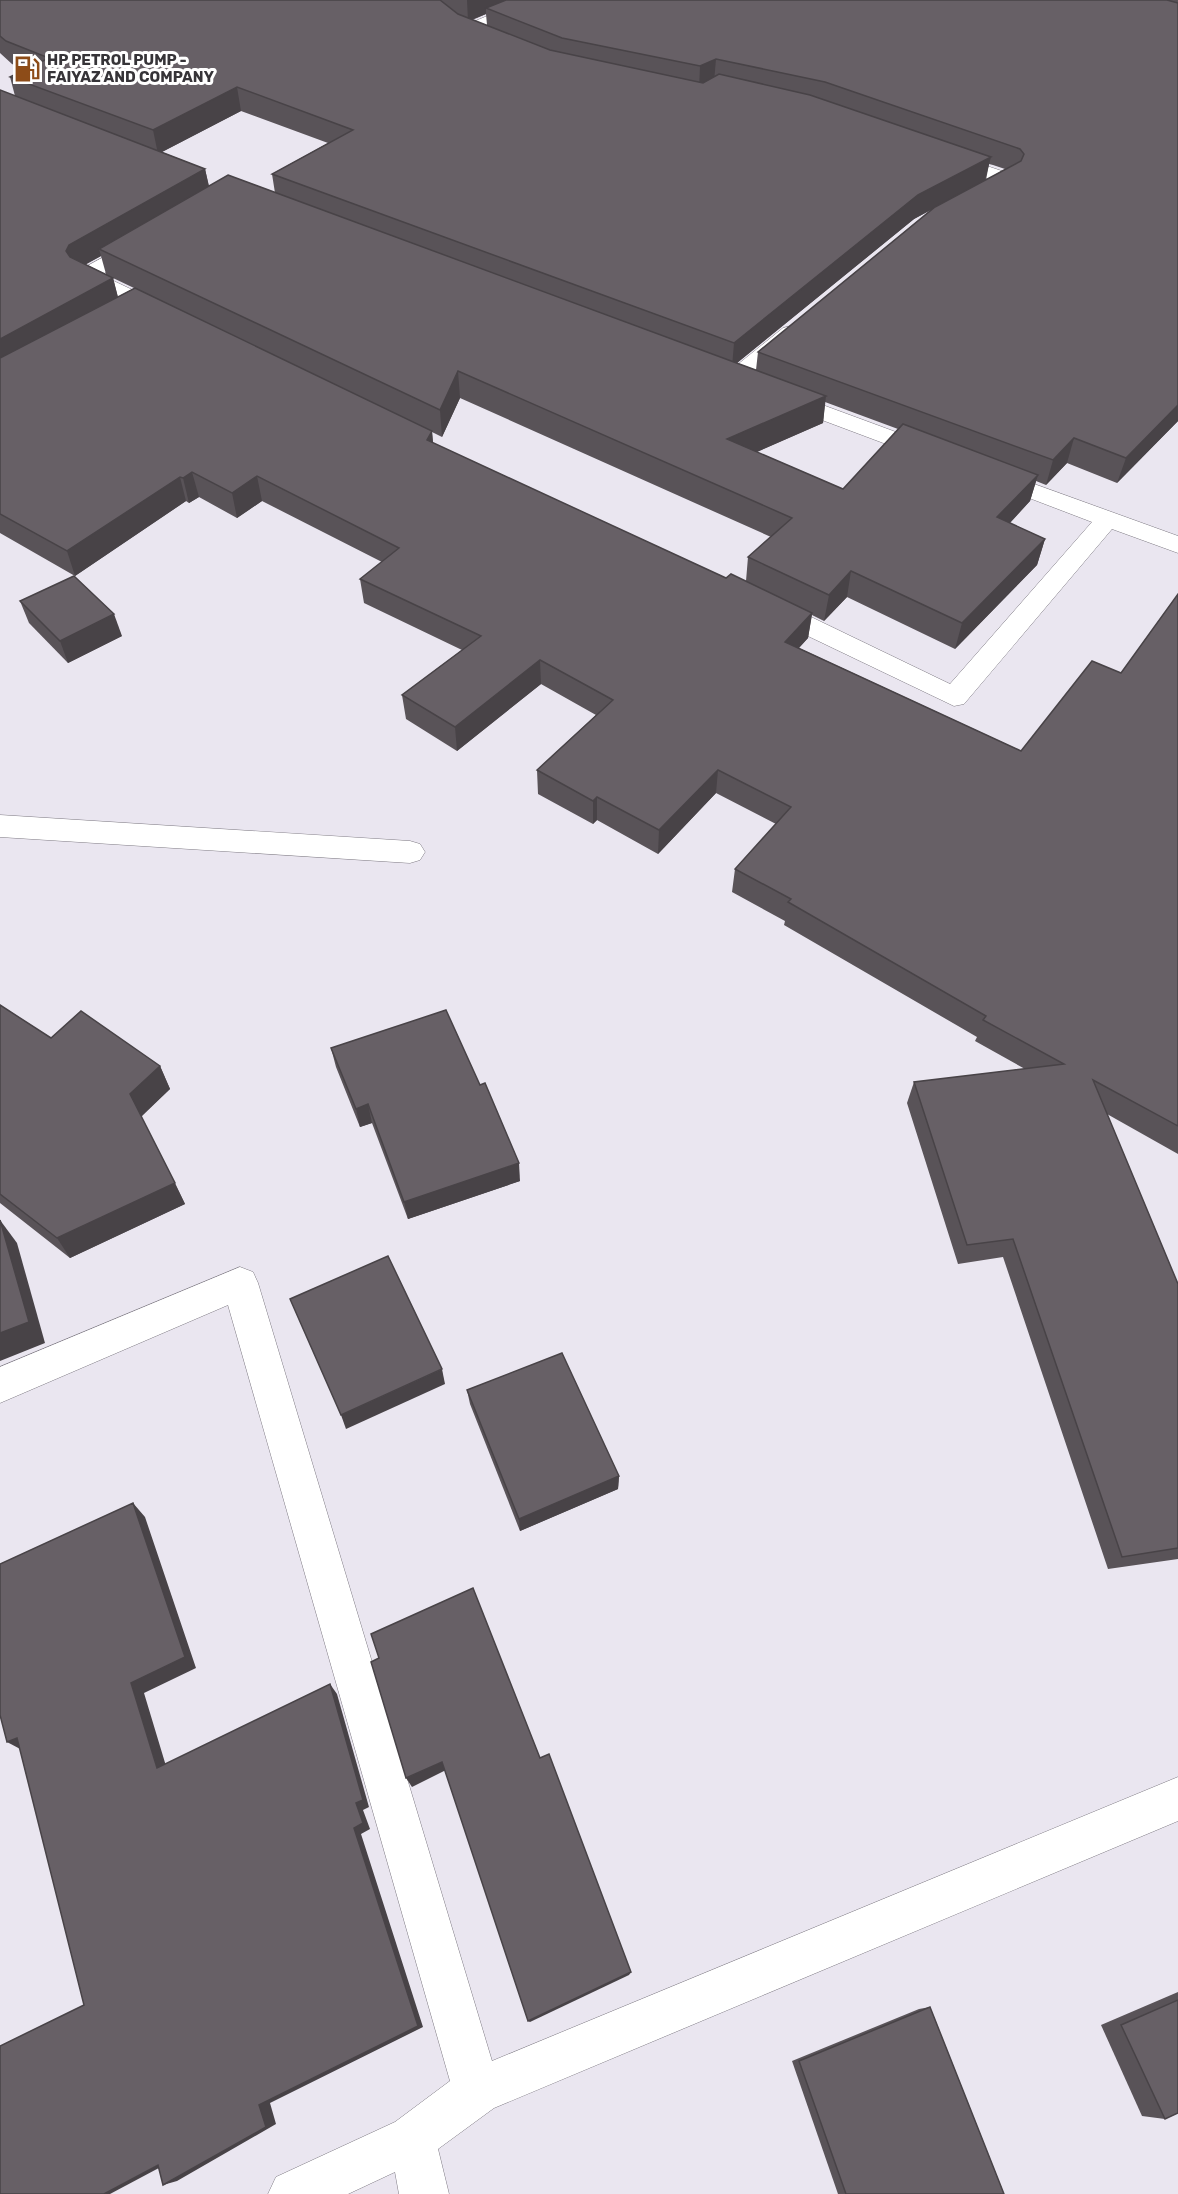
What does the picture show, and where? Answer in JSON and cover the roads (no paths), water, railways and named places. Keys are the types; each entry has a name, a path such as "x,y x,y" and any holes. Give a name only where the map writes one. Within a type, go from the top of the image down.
{"street":[{"path":"416,0 440,9 466,31 496,43"},
{"path":"466,31 540,0"},
{"path":"932,153 1007,179 960,205"},
{"path":"163,230 85,275 130,307 183,322"},
{"path":"734,379 806,321"},
{"path":"712,371 1178,545"},
{"path":"751,598 954,697 1108,519"},
{"path":"0,826 410,852"},
{"path":"0,1385 240,1283 477,2091"},
{"path":"293,2194 412,2139 477,2091 1178,1799"},
{"path":"412,2139 424,2194"}],"place":[{"name":"HP PETROL PUMP - FAIYAZ AND COMPANY","path":"27,69"}]}
